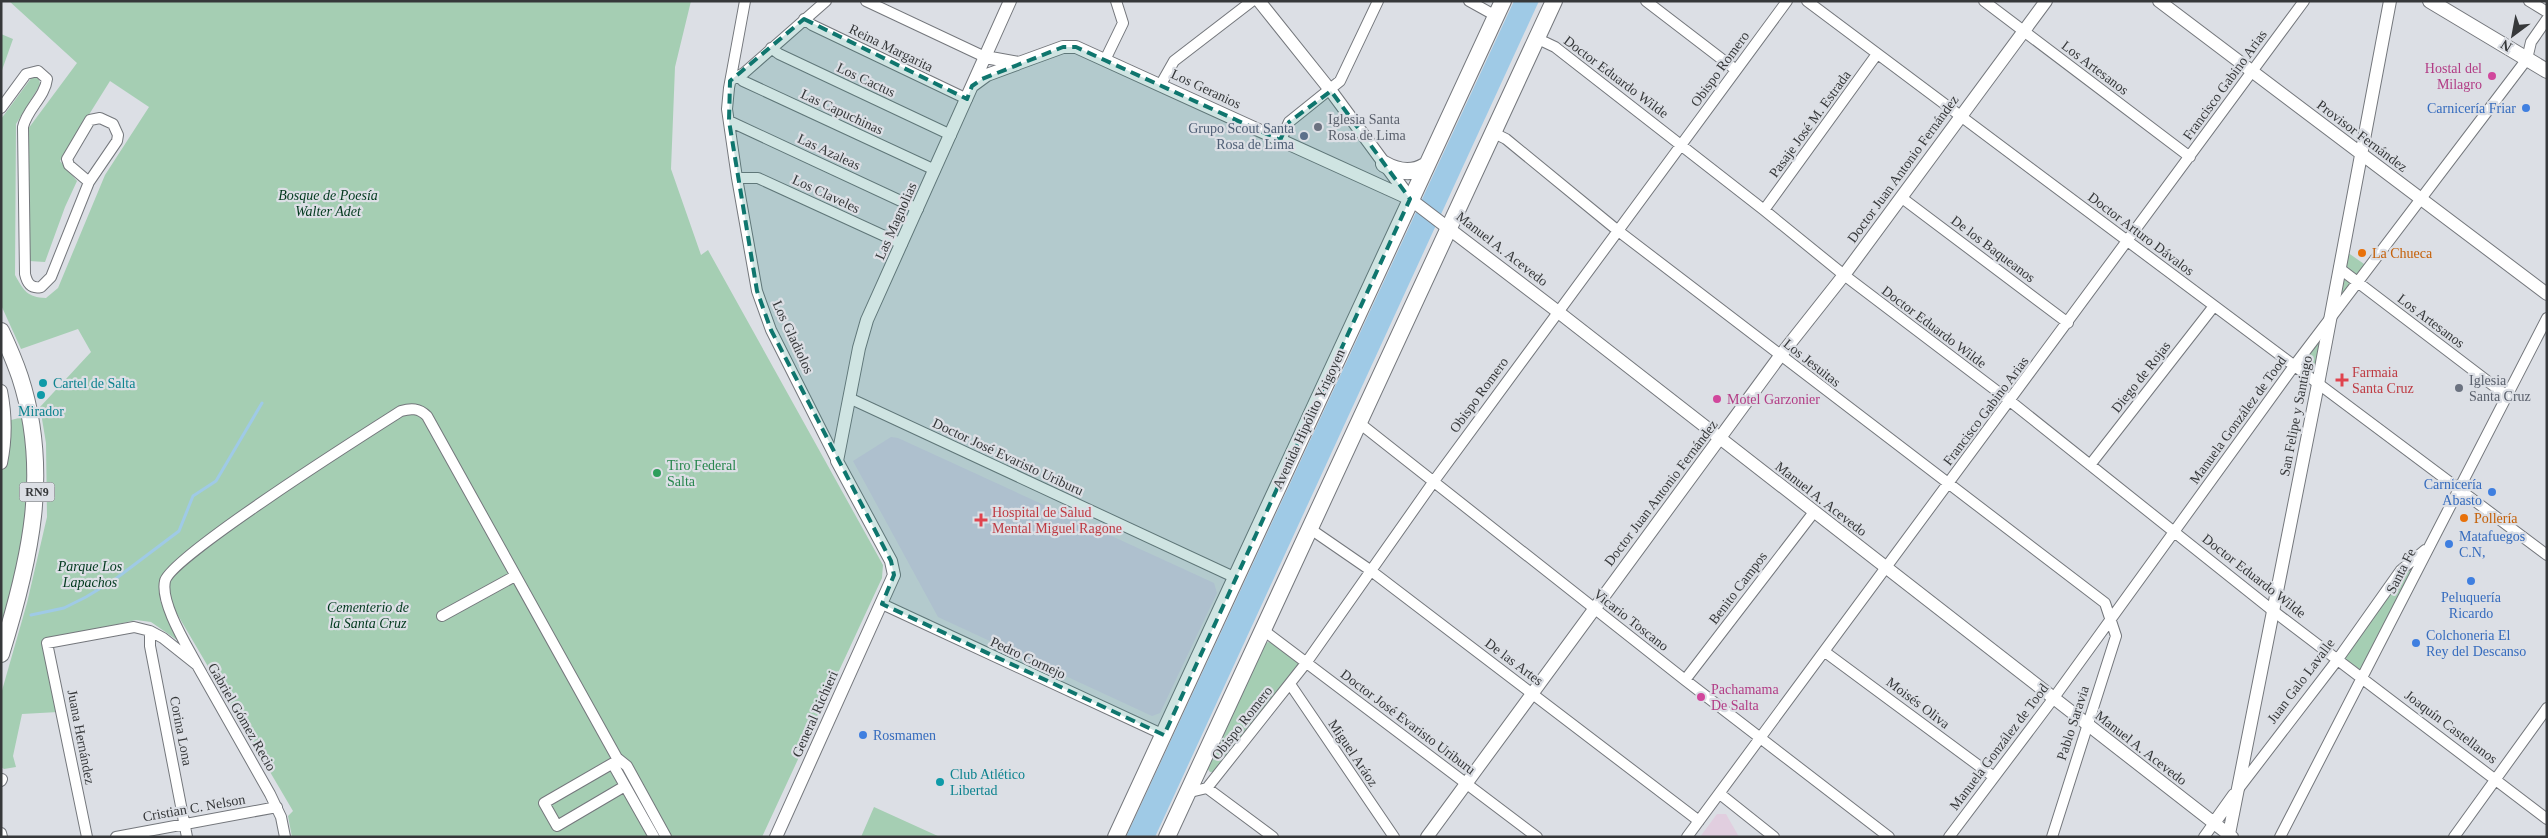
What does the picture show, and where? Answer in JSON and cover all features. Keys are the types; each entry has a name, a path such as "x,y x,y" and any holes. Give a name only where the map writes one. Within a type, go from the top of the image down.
{"highway":[{"path":"1166,837 1554,1"},
{"name":"Avenida Hipólito Yrigoyen","path":"1116,837 1425,166 1500,9"},
{"path":"1384,164 1394,169 1410,171 1417,171 1425,166"},
{"name":"RN9","path":"1,331 20,377 26,401 36,455 37,493 32,533 1,654"}],"main road":[{"path":"2430,1 2547,71"}],"street":[{"name":"Los Gladiolos","path":"746,1 734,79 727,99 736,178 756,291 765,316 837,461 894,568 894,575 882,604"},
{"path":"734,79 826,1"},
{"path":"866,1 985,57"},
{"name":"Las Magnolias","path":"837,461 865,328 1010,1"},
{"path":"1105,60 1123,23 1116,1"},
{"path":"1160,84 1174,61 1252,1"},
{"path":"1259,1 1331,91 1410,199"},
{"path":"1281,140 1289,122 1331,91 1340,82 1378,1"},
{"path":"1469,1 1500,9"},
{"path":"1646,1 1736,70"},
{"name":"Obispo Romero","path":"1207,788 1306,663 1434,481 1787,1"},
{"name":"Doctor Arturo Dávalos","path":"1807,1 2547,555"},
{"name":"Los Artesanos","path":"1984,1 2190,157"},
{"name":"Doctor Juan Antonio Fernández","path":"1427,837 1780,356 1902,198 2046,1"},
{"name":"Provisor Fernández","path":"2159,1 2174,6 2252,72 2547,294"},
{"name":"Francisco Gabino Arias","path":"1687,837 2304,1"},
{"name":"San Felipe y Santiago","path":"2230,836 2390,1"},
{"path":"2529,1 2547,12"},
{"name":"Reina Margarita","path":"804,19 812,25 966,99"},
{"name":"Manuela González de Tood","path":"1949,837 2053,699 2294,366 2527,59 2531,42 2547,19"},
{"name":"Doctor Eduardo Wilde","path":"1536,38 1555,47 1682,145 1844,275 2010,401 2272,610 2338,659"},
{"name":"Los Geranios","path":"985,57 1019,63 1069,46 1160,84 1410,199"},
{"name":"Los Cactus","path":"771,48 779,54 951,136"},
{"name":"Pasaje José M. Estrada","path":"1764,210 1877,54"},
{"path":"972,86 988,75 1019,63"},
{"path":"1,108 26,74 38,71 47,79 46,86 25,119 23,128 25,274 27,283 32,286 41,287 52,277 89,182 113,149 118,135 113,124 100,118 90,120 67,159 69,165 89,182"},
{"name":"Las Capuchinas","path":"734,79 743,81 935,170"},
{"name":"Las Azaleas","path":"728,121 918,209"},
{"name":"Los Jesuitas","path":"1492,132 1506,139 1617,230 1948,485 2105,603 2111,619"},
{"name":"Los Claveles","path":"736,178 758,178 902,244"},
{"name":"De los Baqueanos","path":"1902,198 2068,323"},
{"name":"Manuel A. Acevedo","path":"1410,199 1558,311 2230,836"},
{"name":"Los Artesanos","path":"2339,268 2508,396"},
{"name":"Diego de Rojas","path":"2090,465 2214,306"},
{"name":"Santa Fe","path":"2280,837 2547,318"},
{"path":"1,391 5,424 1,464"},
{"name":"Doctor José Evaristo Uriburu","path":"849,398 1236,578"},
{"path":"197,665 167,601 164,585 167,576 198,546 377,427 408,409 422,411 616,760 627,766 666,837"},
{"name":"Vicario Toscano","path":"1358,422 1594,609 1889,837"},
{"name":"Benito Campos","path":"1685,680 1814,512"},
{"name":"De las Artes","path":"1308,528 1370,570 1699,821"},
{"name":"Juan Galo Lavalle","path":"2204,837 2338,659 2400,570 2428,548"},
{"path":"442,616 515,576"},
{"name":"Pedro Cornejo","path":"882,604 1164,735"},
{"name":"General Richieri","path":"776,837 882,604"},
{"name":"Pablo Saravia","path":"2052,837 2086,725 2116,636 2111,619"},
{"name":"Juana Hernández","path":"87,837 47,643 134,627 150,630"},
{"name":"Gabriel Gómez Recio","path":"150,630 197,665 276,807 286,837"},
{"name":"Corina Lona","path":"150,630 150,646 187,837"},
{"name":"Doctor José Evaristo Uriburu","path":"1263,630 1537,837"},
{"name":"Moisés Oliva","path":"1825,652 1994,777"},
{"name":"Joaquín Castellanos","path":"2338,659 2547,818"},
{"name":"Miguel Aráoz","path":"1290,684 1394,837"},
{"path":"2454,837 2547,708"},
{"path":"616,760 615,768 654,837"},
{"path":"616,760 544,804 557,826 625,786"},
{"path":"1186,794 1207,788 1273,837"},
{"path":"1720,794 1774,837"},
{"name":"Cristian C. Nelson","path":"116,837 184,822 276,807"},
{"path":"1,833 2,837"}],"highlighted area":[{"path":"804,19 967,99 972,86 982,79 1063,47 1076,47 1280,140 1289,122 1331,91 1410,199 1164,735 882,604 894,575 891,561 771,330 757,291 729,121 730,81"}],"shaded area":[{"name":"Hospital de Salud Mental Miguel Ragone","path":"891,437 898,438 1214,583 1217,593 1160,713 1152,716 938,617 853,461"},
{"path":"1717,814 1726,814 1739,837 1700,837"}],"green space":[{"path":"9,1 691,1 675,67 671,169 701,255 708,250 883,565 882,578 762,837 292,837 288,816 293,811 173,607 160,600 177,640 151,622 136,620 44,641 58,712 22,714 13,756 16,767 4,769 1,767 1,694 27,603 47,517 46,443 40,407 91,352 78,329 21,349 1,305 1,119 32,77 39,77 40,85 16,124 15,275 30,295 46,298 58,288 105,175 149,107 110,81 60,161 77,181 65,207 45,262 29,261 28,129 77,63"},
{"path":"1,34 13,39 1,73"},
{"path":"2344,250 2367,266 2333,313"},
{"path":"2327,325 2317,381 2296,366"},
{"path":"1,398 7,421 23,417 29,489 28,513 23,544 1,633"},
{"path":"2425,551 2361,675 2339,658 2401,571"},
{"path":"1270,642 1300,664 1215,772 1210,772 1207,768 1262,643"},
{"path":"874,807 940,837 861,837"}],"water":[{"path":"1514,1 1539,1 1155,837 1126,837"}],"waterway":[{"path":"31,615 64,608 86,597 114,580 179,531 193,496 216,481 262,403"}],"place":[{"name":"Hostal del Milagro","path":"2492,76"},
{"name":"Carnicería Friar","path":"2526,108"},
{"name":"Iglesia Santa Rosa de Lima","path":"1318,127"},
{"name":"Grupo Scout Santa Rosa de Lima","path":"1304,136"},
{"name":"La Chueca","path":"2362,253"},
{"name":"Farmaia Santa Cruz","path":"2342,380"},
{"name":"Cartel de Salta","path":"43,383"},
{"name":"Iglesia Santa Cruz","path":"2459,388"},
{"name":"Mirador","path":"41,395"},
{"name":"Motel Garzonier","path":"1717,399"},
{"name":"Tiro Federal Salta","path":"657,473"},
{"name":"Carnicería Abasto","path":"2492,492"},
{"name":"Pollería","path":"2464,518"},
{"name":"Hospital de Salud Mental Miguel Ragone","path":"981,520"},
{"name":"Matafuegos C.N,","path":"2449,544"},
{"name":"Peluquería Ricardo","path":"2471,581"},
{"name":"Colchoneria El Rey del Descanso","path":"2416,643"},
{"name":"Pachamama De Salta","path":"1701,697"},
{"name":"Rosmamen","path":"863,735"},
{"name":"Club Atlético Libertad","path":"940,782"}],"park label":[{"name":"Bosque de Poesía Walter Adet","path":"328,204"},
{"name":"Parque Los Lapachos","path":"90,574"},
{"name":"Cementerio de la Santa Cruz","path":"368,616"}]}
